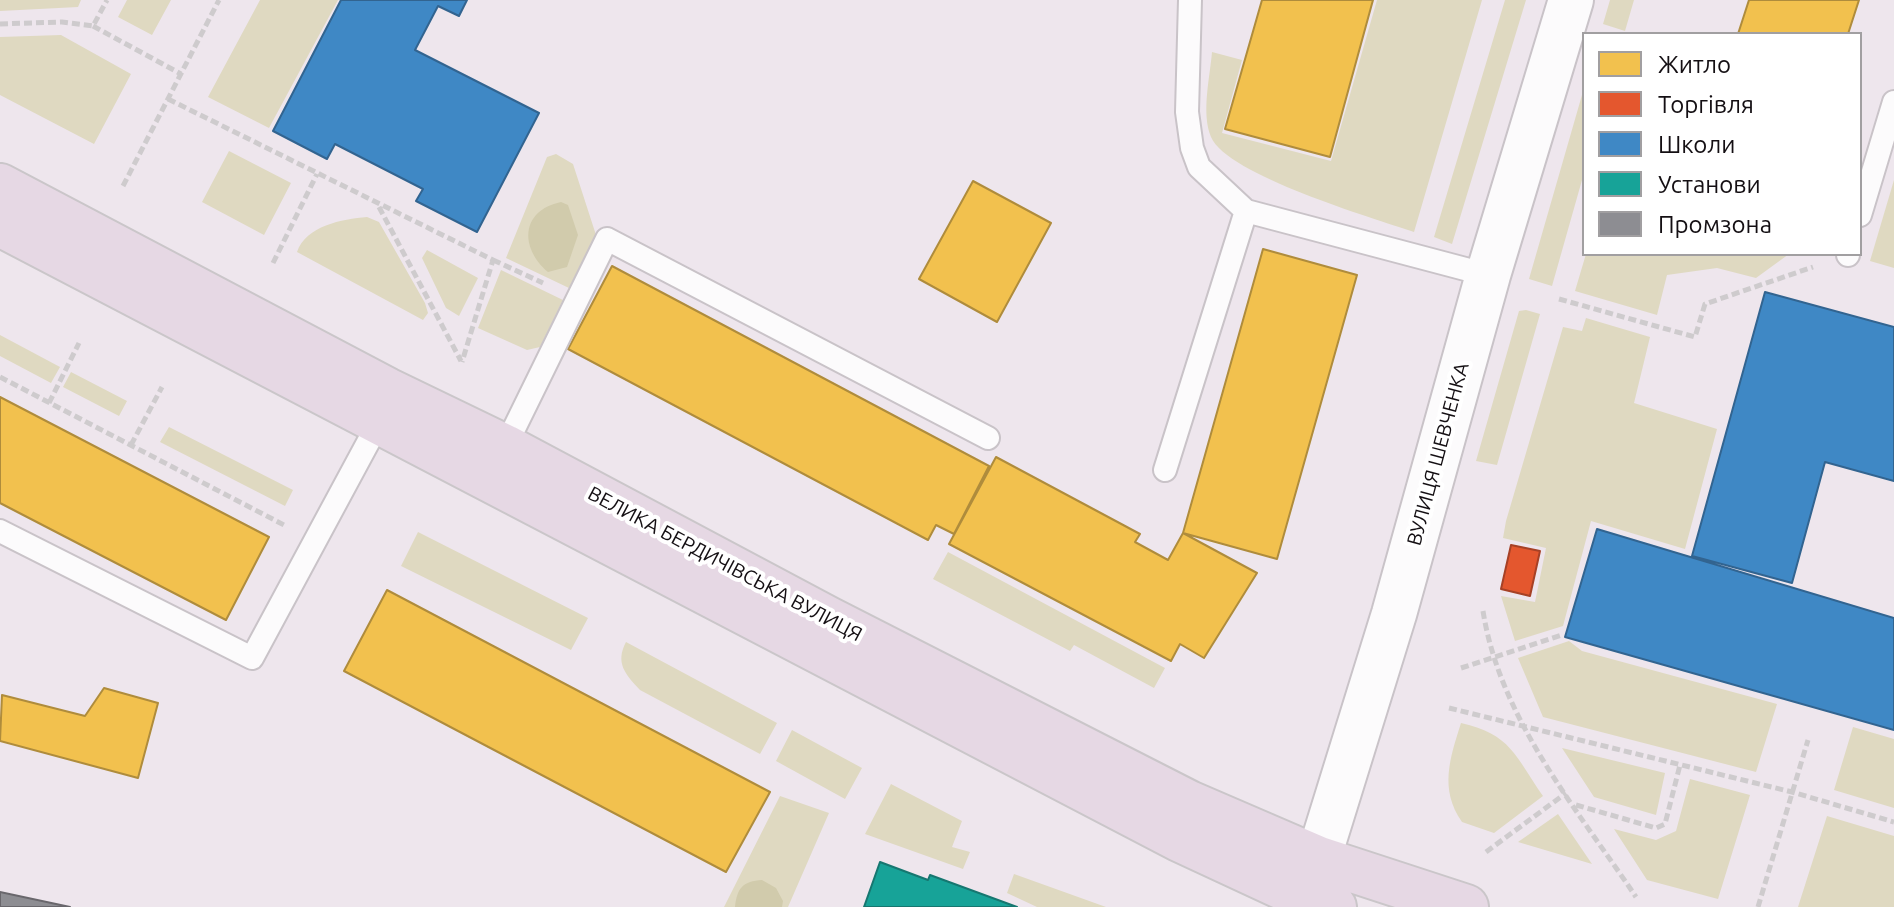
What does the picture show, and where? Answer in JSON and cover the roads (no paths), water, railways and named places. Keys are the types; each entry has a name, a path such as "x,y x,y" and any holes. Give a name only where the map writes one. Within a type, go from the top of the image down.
{"highway":[{"name":"ВЕЛИКА БЕРДИЧІВСЬКА ВУЛИЦЯ","path":"0,186 387,390 505,447 828,619 1175,796 1316,893"},
{"name":"ВЕЛИКА БЕРДИЧІВСЬКА ВУЛИЦЯ","path":"0,224 378,424 1179,839 1316,893 1466,907"}],"street":[{"name":"ВУЛИЦЯ ШЕВЧЕНКА","path":"1316,893 1488,275 1571,0"}],"lane":[{"path":"1190,0 1187,112 1192,148 1199,167 1246,211 1488,275"},
{"path":"1862,208 1894,102"},
{"path":"1165,470 1246,211"},
{"path":"505,447 607,239 988,438"},
{"path":"0,531 252,658 378,424"}]}
